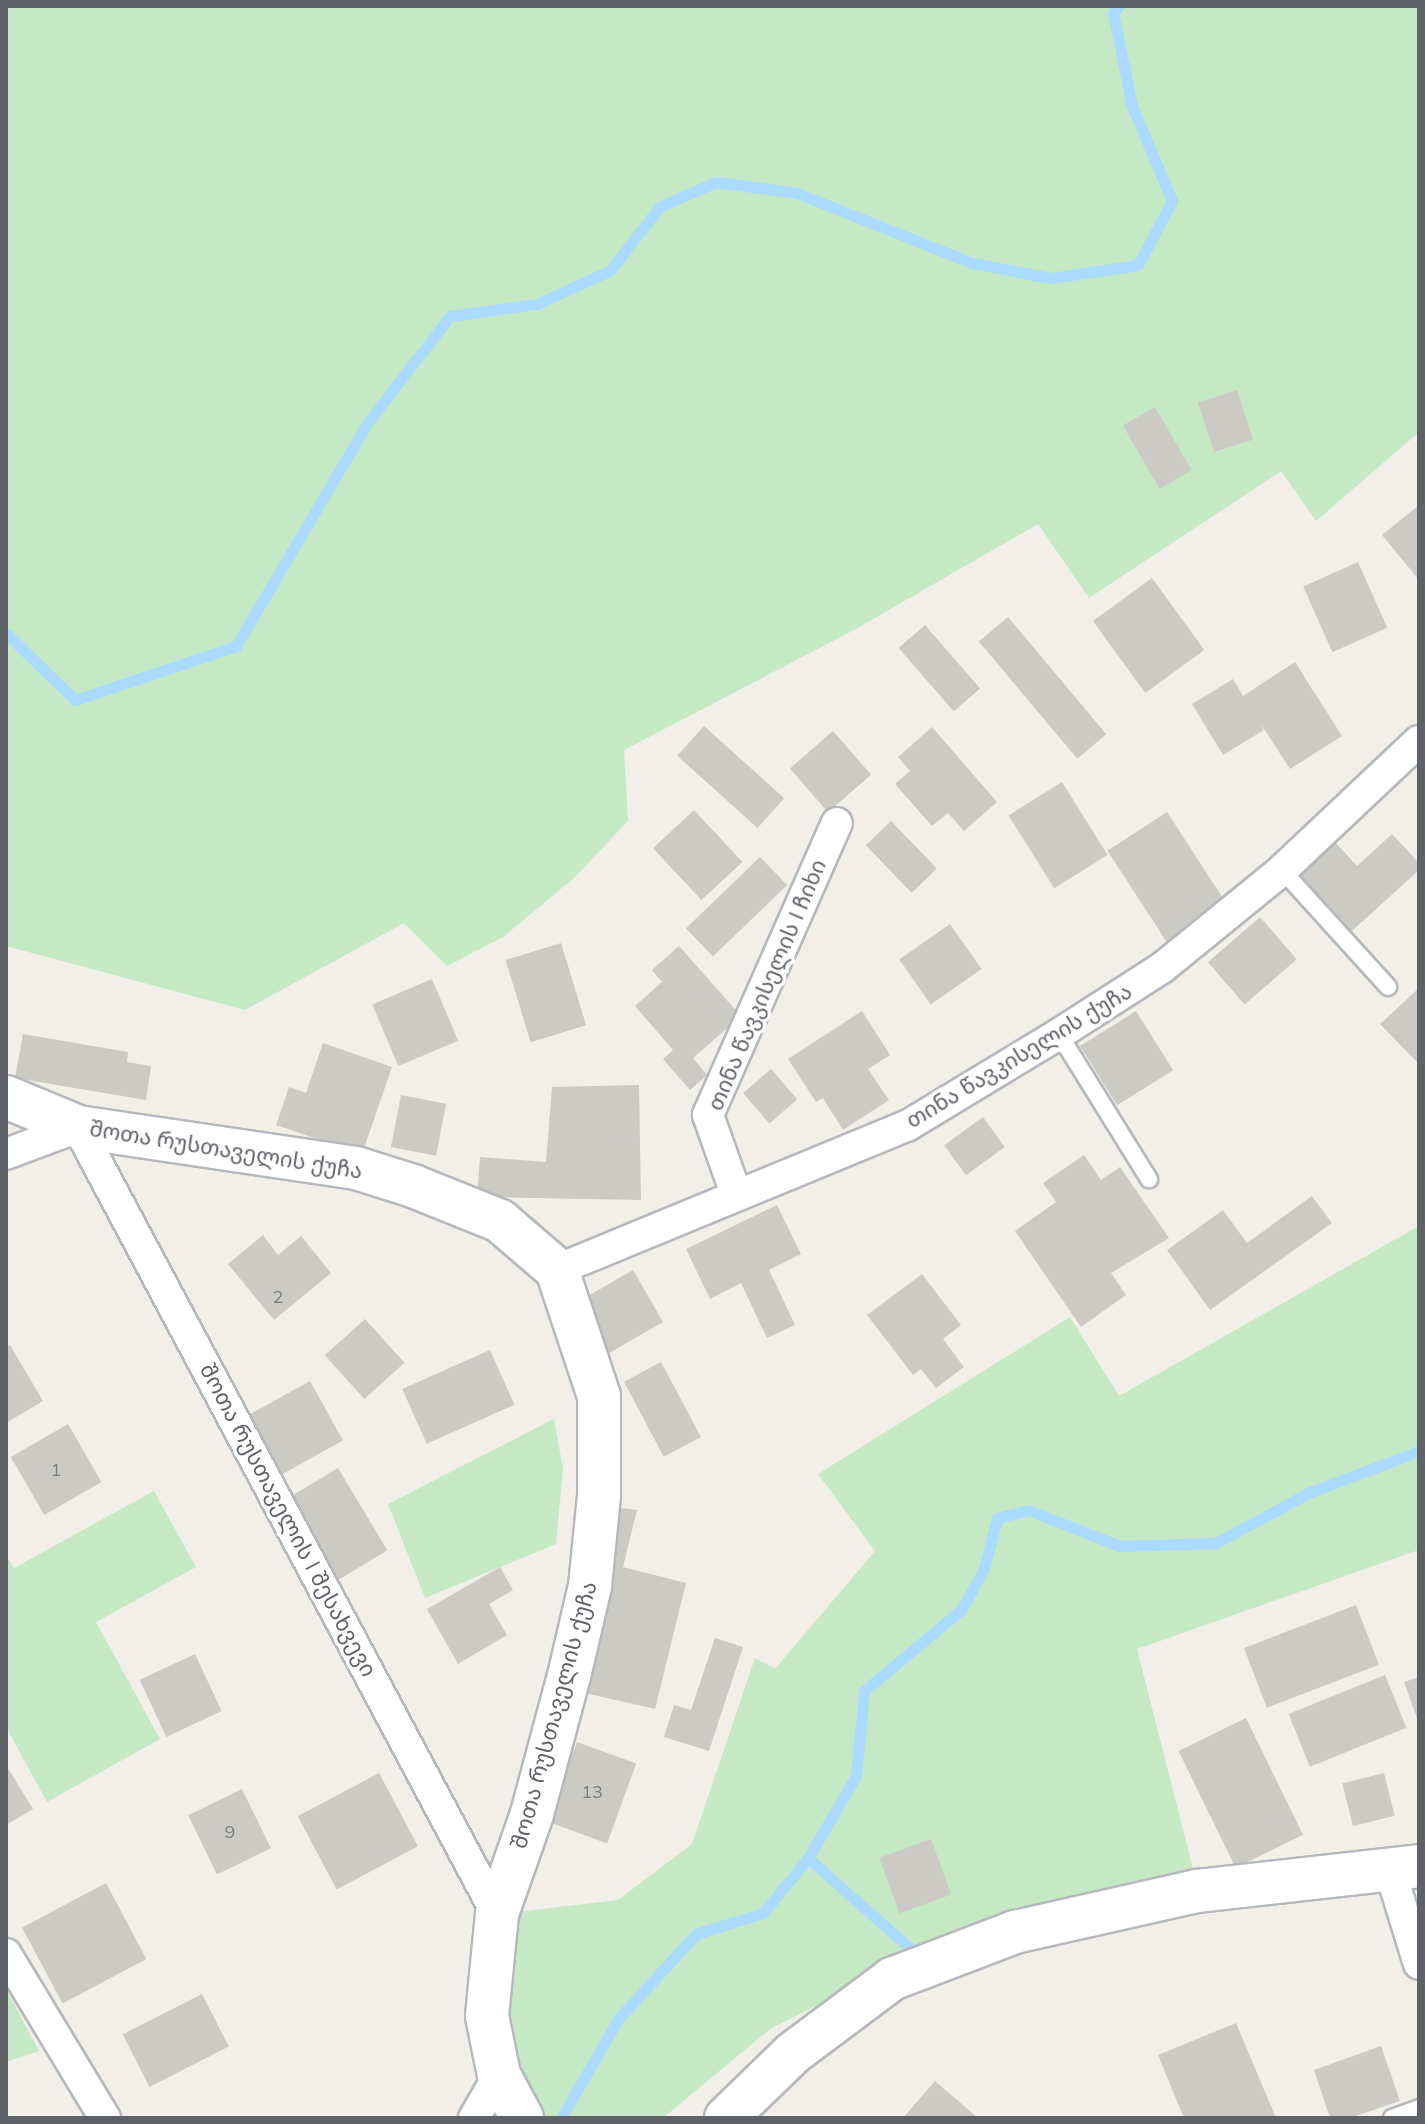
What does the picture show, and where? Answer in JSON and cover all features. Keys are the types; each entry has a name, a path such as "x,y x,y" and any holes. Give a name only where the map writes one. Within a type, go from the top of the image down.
{"street":[{"name":"თინა წავკისელის ქუჩა","path":"557,1270 907,1126 1059,1034 1162,968 1282,870 1419,741"},
{"name":"თინა წავკისელის I ჩიხი","path":"736,1194 708,1115 837,823"},
{"path":"6,1097 78,1127"},
{"name":"შოთა რუსთაველის ქუჩა","path":"6,1154 78,1127 356,1168 500,1221 557,1270 599,1396 597,1511 590,1586 570,1672 532,1814 497,1914 487,2016 499,2075 522,2118"},
{"name":"შოთა რუსთაველის I შესახვევი","path":"78,1127 497,1914"},
{"path":"726,2118 793,2053 892,1979 1015,1932 1197,1891 1404,1868 1419,1964"},
{"path":"6,1954 105,2118"},
{"path":"474,2118 499,2075"}],"lane":[{"path":"1282,870 1388,987"},
{"path":"1059,1034 1149,1179"},
{"path":"1392,2118 1419,2108"}],"green space":[{"path":"6,6 1419,6 1419,432 1316,521 1281,471 1089,598 1038,524 854,630 624,750 628,821 575,877 503,937 447,966 404,923 245,1010 6,946"},
{"path":"1419,1226 1419,1550 1137,1649 1195,1877 892,1967 770,2029 663,2118 526,2118 504,2065 502,1964 517,1912 618,1900 692,1844 755,1658 775,1669 875,1551 818,1474 1070,1317 1119,1396"},
{"path":"554,1419 563,1469 556,1544 425,1598 388,1504"},
{"path":"154,1491 196,1567 96,1622 160,1739 47,1802 6,1727 6,1556 14,1568"},
{"path":"6,1989 39,2051 6,2062"}],"building":[{"path":"1237,390 1253,439 1214,452 1198,403"},
{"path":"1155,407 1192,470 1159,489 1123,426"},
{"path":"1419,505 1419,580 1382,535"},
{"path":"1358,562 1387,628 1332,652 1303,586"},
{"path":"1152,578 1204,650 1145,693 1093,621"},
{"path":"1008,617 1106,734 1077,759 979,641"},
{"path":"925,625 980,688 954,711 899,648"},
{"path":"1295,662 1342,736 1290,769 1259,721 1264,730 1223,755 1192,704 1233,679 1243,696"},
{"path":"704,726 784,798 757,828 677,756"},
{"path":"932,727 997,802 964,831 948,813 932,826 895,784 910,771 898,757"},
{"path":"833,731 871,775 828,812 790,768"},
{"path":"1062,782 1108,855 1054,888 1009,815"},
{"path":"694,810 742,862 701,900 653,848"},
{"path":"1167,812 1227,904 1167,943 1107,851"},
{"path":"891,821 937,868 912,893 866,845"},
{"path":"1392,834 1419,863 1419,870 1352,931 1299,874 1335,842 1357,866"},
{"path":"760,857 787,885 713,957 686,929"},
{"path":"1260,917 1297,959 1245,1005 1208,962"},
{"path":"950,924 982,969 931,1005 899,960"},
{"path":"561,943 586,1025 531,1042 506,960"},
{"path":"679,946 741,1016 693,1058 707,1075 690,1090 663,1059 673,1050 635,1006 662,982 652,970"},
{"path":"432,979 458,1041 398,1066 372,1004"},
{"path":"1419,988 1419,1064 1380,1024"},
{"path":"862,1011 890,1055 868,1069 889,1100 843,1130 823,1098 816,1102 788,1059"},
{"path":"1136,1011 1173,1070 1117,1105 1080,1046"},
{"path":"23,1034 128,1052 127,1062 151,1066 146,1100 15,1078"},
{"path":"323,1043 392,1067 362,1154 276,1125 289,1087 306,1093"},
{"path":"771,1069 797,1099 769,1123 743,1093"},
{"path":"639,1085 641,1200 477,1197 480,1157 546,1162 552,1087"},
{"path":"401,1095 446,1104 436,1156 391,1147"},
{"path":"983,1117 1005,1147 966,1175 944,1145"},
{"path":"1084,1155 1101,1180 1120,1167 1169,1238 1111,1273 1126,1295 1081,1327 1015,1231 1056,1202 1043,1183"},
{"path":"1312,1196 1332,1223 1210,1310 1167,1250 1223,1210 1247,1243"},
{"path":"777,1205 801,1254 769,1270 795,1325 767,1338 741,1283 710,1299 686,1249"},
{"path":"263,1235 278,1255 301,1236 331,1273 274,1320 228,1264"},
{"path":"633,1270 663,1322 604,1356 574,1304"},
{"path":"922,1274 961,1325 943,1339 964,1367 936,1388 921,1369 913,1375 867,1315"},
{"path":"365,1319 404,1363 364,1399 325,1355"},
{"path":"10,1345 43,1401 6,1423 6,1348"},
{"path":"490,1350 514,1405 427,1444 402,1389"},
{"path":"661,1362 701,1437 664,1457 624,1382"},
{"path":"310,1381 343,1440 273,1479 240,1420"},
{"path":"68,1424 102,1482 44,1515 11,1457"},
{"path":"338,1468 387,1550 335,1582 286,1499"},
{"path":"613,1507 637,1510 623,1567 686,1583 655,1709 585,1693"},
{"path":"500,1567 513,1590 489,1604 507,1635 458,1664 427,1609"},
{"path":"1356,1605 1379,1665 1267,1708 1244,1648"},
{"path":"715,1638 743,1647 709,1751 664,1737 674,1705 691,1710"},
{"path":"195,1654 222,1711 166,1737 140,1680"},
{"path":"1385,1675 1406,1728 1310,1767 1289,1714"},
{"path":"1419,1677 1419,1724 1404,1682"},
{"path":"1246,1718 1303,1835 1236,1868 1179,1751"},
{"path":"577,1742 636,1764 607,1843 548,1822"},
{"path":"6,1765 33,1809 6,1825"},
{"path":"379,1773 418,1846 337,1889 298,1816"},
{"path":"1384,1773 1395,1816 1353,1826 1342,1783"},
{"path":"242,1789 271,1848 217,1875 188,1815"},
{"path":"931,1839 951,1894 899,1913 879,1858"},
{"path":"106,1883 146,1959 62,2004 22,1928"},
{"path":"202,1994 229,2047 149,2087 123,2034"},
{"path":"1236,2023 1276,2118 1184,2118 1158,2055"},
{"path":"1381,2046 1400,2101 1350,2118 1330,2118 1314,2070"},
{"path":"935,2081 978,2118 903,2118"}],"waterway":[{"path":"6,633 75,700 236,646 368,422 450,316 537,304 611,270 659,207 716,182 797,193 972,263 1051,278 1138,265 1172,201 1132,106 1113,13 1119,6"},
{"path":"561,2118 619,2018 696,1934 763,1913 808,1858 856,1776 864,1691 961,1610 984,1569 997,1518 1028,1510 1120,1546 1216,1543 1308,1493 1419,1451"},
{"path":"808,1858 912,1950"}]}
